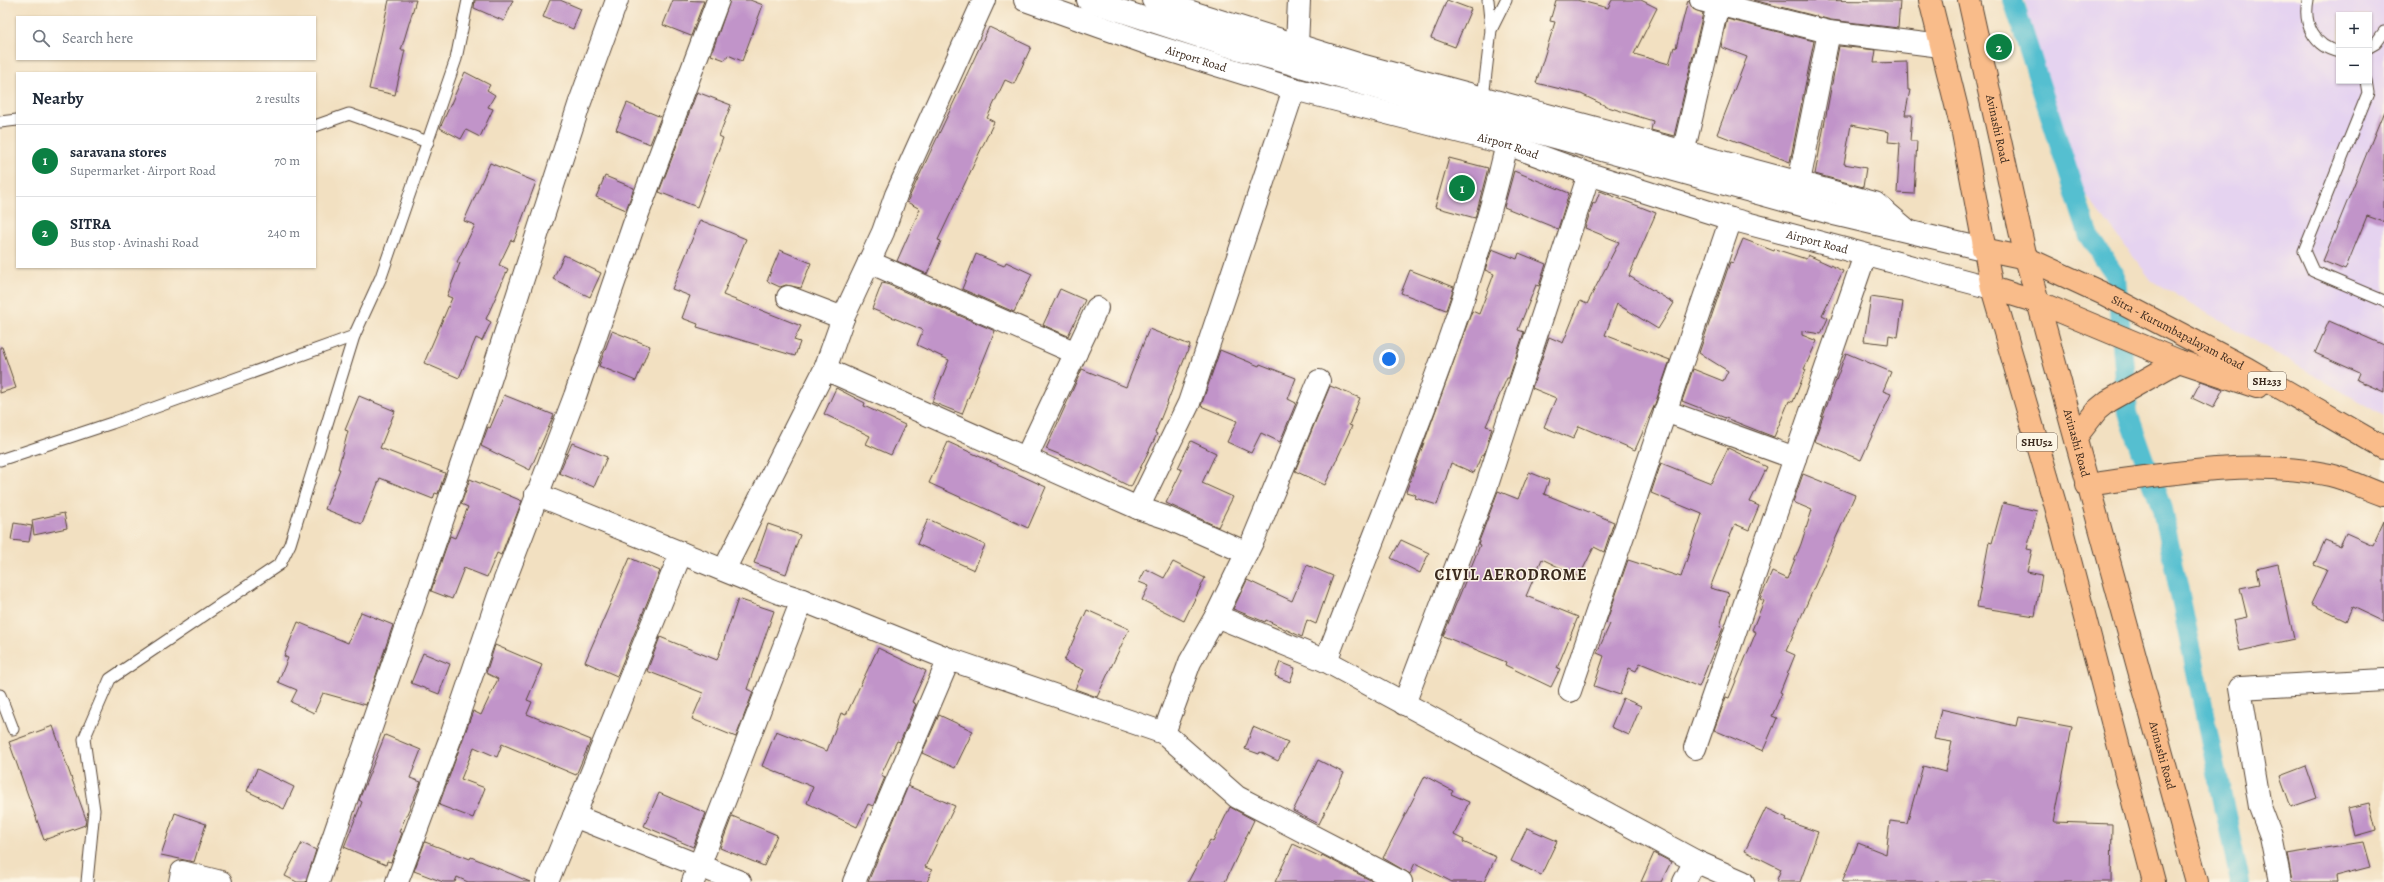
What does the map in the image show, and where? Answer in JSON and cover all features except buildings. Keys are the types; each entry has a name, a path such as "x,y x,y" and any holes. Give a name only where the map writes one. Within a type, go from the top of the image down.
{"main road":[{"name":"SHU52","path":"1930,0 1963,133 1983,249 1992,288 2056,507 2154,882"},
{"name":"Avinashi Road","path":"1969,0 2026,258 2040,303 2076,437 2087,485 2197,882"},
{"name":"Sitra - Kurumbapalayam Road","path":"1983,249 2026,258 2104,294 2246,368 2384,448"},
{"name":"Sitra - Kurumbapalayam Road","path":"1992,288 2040,303 2171,358 2263,389 2384,460"},
{"path":"2076,437 2097,410 2171,358"},
{"path":"2087,485 2192,470 2266,466 2330,475 2384,495"}],"street":[{"path":"318,882 484,399 580,102 617,0"},
{"path":"397,882 450,742 498,598 536,494 575,396 634,224 718,0"},
{"path":"724,570 825,369 843,318 869,262 896,195 984,0"},
{"name":"Airport Road","path":"1025,0 1149,44 1294,89 1507,144 1589,174 1731,218 1992,288"},
{"name":"Airport Road","path":"1088,0 1226,45 1387,91 1834,214 1983,249"},
{"path":"1154,0 1209,9 1297,45 1361,65 1683,153 1875,203 1907,230"},
{"path":"1297,45 1299,0"},
{"path":"1683,153 1709,2 1829,32 1941,46"},
{"path":"1799,182 1829,32"},
{"path":"1138,508 1189,403 1294,89"},
{"path":"1326,661 1410,445 1461,302 1496,191 1507,144"},
{"path":"1404,704 1488,485 1589,174"},
{"path":"1570,691 1731,218"},
{"path":"1695,748 1865,255"},
{"path":"869,262 1076,353"},
{"path":"788,297 843,318"},
{"path":"1026,458 1097,308"},
{"path":"825,369 1138,508 1165,517 1247,553"},
{"path":"1164,734 1190,662 1216,616 1247,553 1319,381"},
{"path":"1665,411 1795,458"},
{"path":"536,494 949,659 1164,734 1237,797 1401,882"},
{"path":"547,882 681,553"},
{"path":"696,874 802,600"},
{"path":"1216,616 1326,661 1695,861 1743,882"},
{"path":"854,882 949,659"},
{"path":"2280,882 2271,836 2260,807 2240,688 2384,680"},
{"path":"574,816 696,874 740,882"},
{"path":"1684,882 1695,861"},
{"path":"180,882 182,872 221,882"}],"lane":[{"path":"87,882 94,810 84,740 110,679 280,564 290,544 354,336 381,277 456,60 468,0"},
{"path":"1483,98 1491,30 1488,0"},
{"path":"1491,30 1506,0"},
{"path":"2308,0 2306,11 2308,27 2317,41 2330,50 2336,51"},
{"path":"2372,45 2376,43 2384,32"},
{"path":"2366,84 2368,93 2304,251 2312,271 2384,301"},
{"path":"316,126 349,114 428,142"},
{"path":"0,122 16,120"},
{"path":"0,460 112,424 354,336"},
{"path":"0,695 13,729"}],"shaded area":[{"path":"2025,0 2384,0 2384,416 2152,281 2058,159"}],"waterway":[{"path":"2013,0 2088,234 2116,276 2128,413 2162,509 2240,882"}],"place":[{"name":"SITRA","path":"1999,47"},
{"name":"saravana stores","path":"1462,188"}],"district":[{"name":"CIVIL AERODROME","path":"1511,575"}]}
